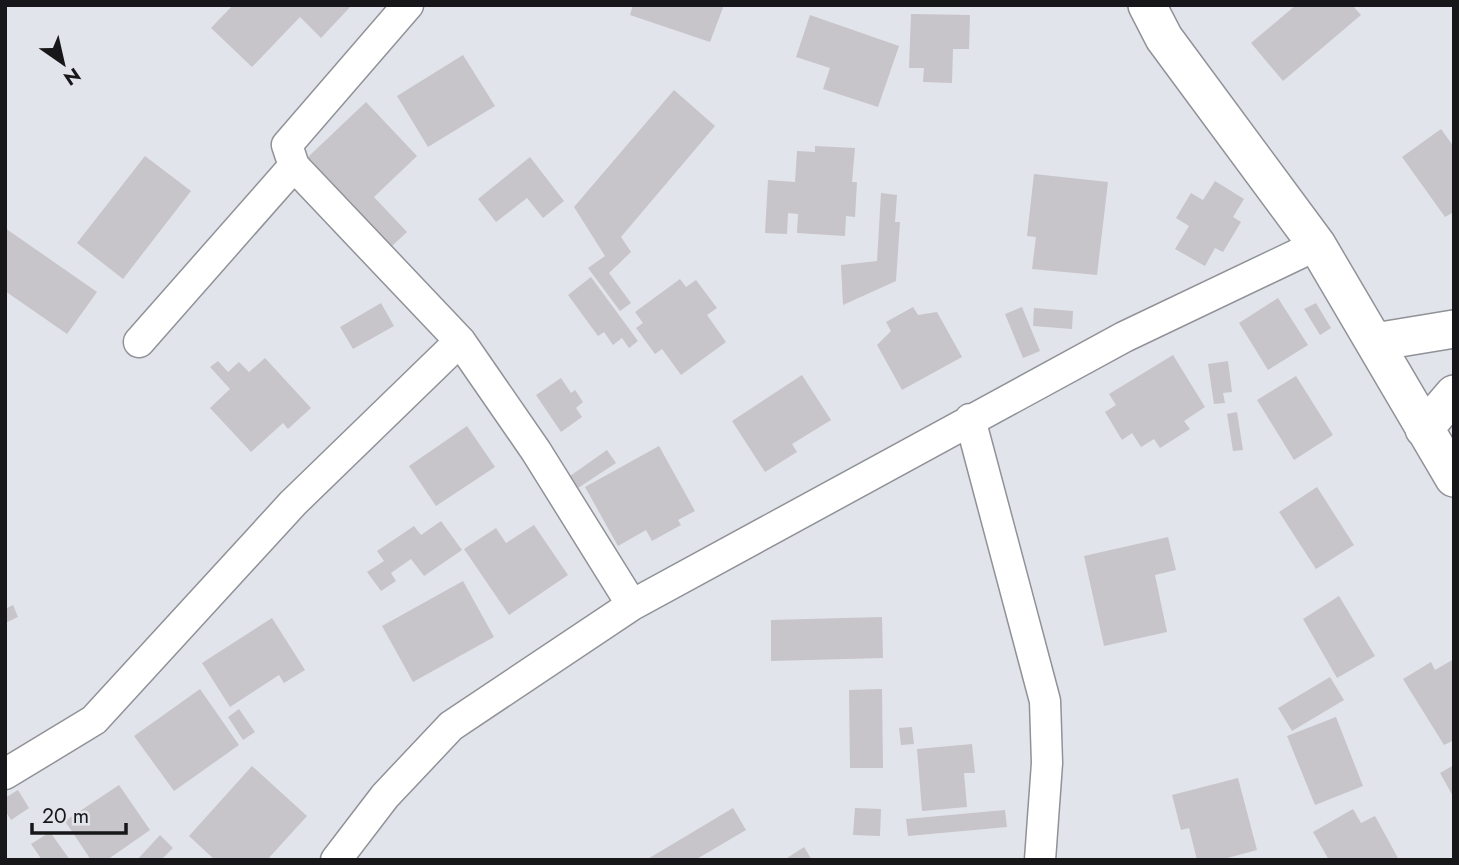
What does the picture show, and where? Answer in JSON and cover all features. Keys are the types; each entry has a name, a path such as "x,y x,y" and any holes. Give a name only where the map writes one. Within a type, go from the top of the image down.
{"street":[{"path":"408,5 287,145 295,166 460,341 536,451 632,605"},
{"path":"1147,5 1164,38 1317,244 1454,478"},
{"path":"139,342 295,166"},
{"path":"336,860 385,796 451,726 632,605 1124,337 1317,244"},
{"path":"1375,342 1454,330"},
{"path":"5,774 94,720 293,503 460,341"},
{"path":"1423,429 1454,394"},
{"path":"970,419 1045,701 1046,763 1040,860"}],"building":[{"path":"233,5 352,5 321,38 300,17 252,67 211,28"},
{"path":"633,5 724,5 710,42 630,15"},
{"path":"1296,5 1352,5 1361,15 1283,81 1251,43"},
{"path":"911,14 970,15 969,49 953,49 952,83 923,82 924,68 909,68"},
{"path":"810,15 899,46 878,107 823,89 830,68 796,57"},
{"path":"463,55 495,106 428,147 397,96"},
{"path":"674,90 715,126 621,237 631,252 609,273 631,303 620,311 588,268 605,256 574,207"},
{"path":"366,102 417,156 374,197 407,232 392,246 308,157"},
{"path":"1441,129 1454,147 1454,212 1445,217 1402,157"},
{"path":"815,146 855,148 852,182 857,182 855,217 846,216 845,236 797,233 798,214 788,213 787,234 765,233 768,180 795,182 797,151 815,152"},
{"path":"145,156 191,191 123,279 77,243"},
{"path":"530,157 564,201 543,218 527,198 496,222 478,199"},
{"path":"1034,174 1108,182 1097,275 1032,269 1036,237 1027,236"},
{"path":"1215,181 1244,199 1233,217 1241,222 1223,252 1215,248 1205,266 1175,249 1189,226 1176,218 1191,193 1203,200"},
{"path":"881,193 897,195 895,222 900,222 896,281 843,305 841,265 877,261"},
{"path":"5,228 97,292 67,334 5,291"},
{"path":"591,277 638,341 629,348 622,338 613,345 604,332 598,336 568,295"},
{"path":"680,279 686,287 696,280 717,308 707,315 726,342 681,375 662,349 655,354 636,328 643,323 635,312"},
{"path":"1278,298 1308,345 1268,370 1239,323"},
{"path":"381,303 394,326 353,349 340,327"},
{"path":"1316,303 1331,328 1320,335 1304,309"},
{"path":"913,307 918,315 937,312 962,357 902,390 877,345 891,331 886,322"},
{"path":"1022,307 1040,351 1023,358 1005,314"},
{"path":"1034,308 1073,311 1072,329 1033,326"},
{"path":"1173,355 1205,407 1184,421 1190,429 1160,448 1154,439 1141,447 1132,433 1122,440 1105,412 1116,405 1109,394"},
{"path":"265,358 311,408 288,429 283,423 251,452 210,408 230,389 210,367 218,361 228,372 239,362 249,372"},
{"path":"1228,361 1232,392 1223,393 1225,403 1214,404 1208,364"},
{"path":"802,375 831,420 792,444 797,452 765,472 732,421"},
{"path":"1296,376 1333,435 1294,460 1257,400"},
{"path":"561,378 571,393 575,390 583,402 576,408 582,417 561,432 536,395"},
{"path":"1237,412 1243,450 1233,451 1227,414"},
{"path":"467,426 495,467 436,506 409,466"},
{"path":"659,446 695,511 678,520 681,525 652,541 646,530 618,546 585,487"},
{"path":"607,450 616,463 578,488 570,476"},
{"path":"1317,487 1354,545 1316,569 1279,512"},
{"path":"441,521 462,550 424,576 411,559 391,573 396,581 381,591 367,572 384,561 377,551 414,526 421,535"},
{"path":"534,525 568,575 509,615 464,549 496,528 506,543"},
{"path":"1168,537 1176,570 1155,575 1167,632 1104,646 1084,556"},
{"path":"463,581 494,637 413,682 382,626"},
{"path":"1339,596 1375,656 1337,678 1303,619"},
{"path":"13,605 18,617 5,623 5,609"},
{"path":"882,617 883,658 771,661 771,620"},
{"path":"272,618 305,670 284,683 279,675 230,707 202,663"},
{"path":"1454,659 1454,740 1444,745 1403,679 1431,662 1435,670"},
{"path":"1330,677 1344,700 1292,731 1278,708"},
{"path":"200,689 239,745 174,791 134,736"},
{"path":"882,689 883,768 850,768 849,690"},
{"path":"239,709 255,732 243,740 228,717"},
{"path":"1336,717 1363,786 1315,805 1287,736"},
{"path":"912,727 914,744 901,745 899,728"},
{"path":"972,744 975,773 964,773 967,807 922,811 917,749"},
{"path":"1454,765 1454,798 1440,773"},
{"path":"252,766 307,816 267,860 215,860 189,836"},
{"path":"1238,778 1257,850 1220,860 1197,860 1189,828 1181,830 1172,795"},
{"path":"119,785 150,830 107,860 91,860 65,821"},
{"path":"18,790 29,808 11,820 5,810 5,798"},
{"path":"733,808 746,830 695,860 646,860"},
{"path":"855,808 881,809 880,836 853,835"},
{"path":"1353,809 1361,823 1375,816 1399,860 1329,860 1313,832"},
{"path":"1005,810 1007,827 908,836 906,819"},
{"path":"50,832 70,860 42,860 31,844"},
{"path":"160,835 173,848 161,860 137,860"},
{"path":"804,847 812,860 784,860"}]}
